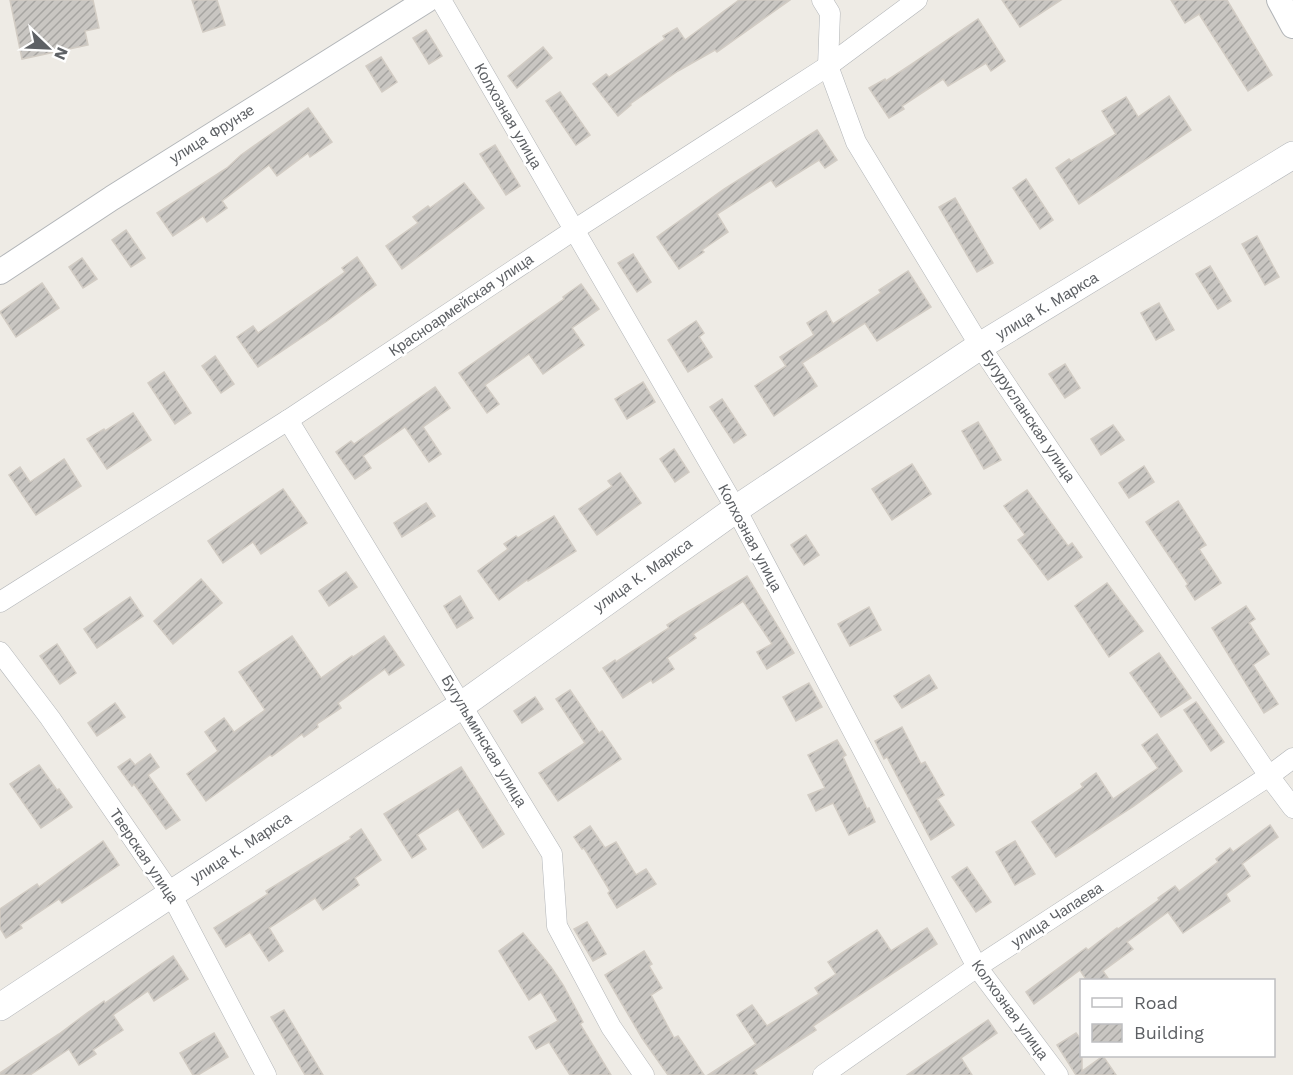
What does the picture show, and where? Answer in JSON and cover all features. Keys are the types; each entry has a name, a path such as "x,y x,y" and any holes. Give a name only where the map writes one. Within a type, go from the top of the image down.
{"main road":[{"name":"улица К. Маркса","path":"0,1007 462,705 736,509 980,346 1293,155"}],"street":[{"name":"улица Фрунзе","path":"0,272 112,198 427,0"},
{"name":"Колхозная улица","path":"441,0 736,509 977,967 1058,1075"},
{"name":"Бугурусланская улица","path":"822,0 830,13 828,66 856,142 980,346 1269,776 1293,808"},
{"name":"Красноармейская улица","path":"0,602 288,420 574,230 828,66 917,0"},
{"path":"1279,0 1293,26"},
{"name":"Бугульминская улица","path":"288,420 552,854 557,926 611,1027 644,1075"},
{"name":"Тверская улица","path":"0,652 50,717 171,894 266,1075"},
{"name":"улица Чапаева","path":"823,1075 977,967 1293,758"}],"building":[{"path":"10,0 93,0 99,28 85,31 88,45 22,59"},
{"path":"192,0 217,0 225,25 203,32"},
{"path":"739,0 790,0 717,52 715,50 678,71 630,104 618,116 593,84 606,74 609,77 665,39 663,36 677,28 685,40"},
{"path":"1002,0 1061,0 1020,27"},
{"path":"1171,0 1227,0 1272,75 1248,91 1199,14 1185,23"},
{"path":"978,19 1005,61 991,71 986,63 948,86 943,79 902,106 904,109 889,118 869,88 885,79 886,81"},
{"path":"426,30 442,56 429,64 413,38"},
{"path":"543,47 552,58 517,88 508,76"},
{"path":"381,57 397,82 382,92 366,66"},
{"path":"560,92 590,135 576,145 546,101"},
{"path":"1169,96 1191,130 1079,204 1056,168 1116,134 1102,111 1126,97 1138,117"},
{"path":"308,108 332,142 310,157 308,153 277,176 269,165 222,201 227,208 207,222 203,216 173,236 157,213 227,168 241,155"},
{"path":"817,130 837,160 825,168 819,160 776,187 771,180 717,214 728,232 679,269 657,237 724,189"},
{"path":"495,145 520,186 506,195 480,154"},
{"path":"1026,179 1053,220 1040,229 1013,188"},
{"path":"464,183 484,208 402,269 386,246 418,223 413,217 428,206 430,208"},
{"path":"955,198 993,263 977,272 939,207"},
{"path":"126,230 145,258 131,267 112,240"},
{"path":"1257,236 1279,277 1265,285 1242,244"},
{"path":"633,254 651,282 637,292 618,263"},
{"path":"357,257 376,285 258,367 237,337 253,326 258,333 345,272 342,268"},
{"path":"82,258 97,279 83,288 69,267"},
{"path":"1210,266 1231,301 1218,309 1196,274"},
{"path":"908,271 931,307 877,341 865,323 802,363 817,386 774,416 755,386 786,366 780,357 814,335 807,323 826,311 833,324 881,293 879,290"},
{"path":"42,283 59,308 16,337 0,312"},
{"path":"581,284 599,309 572,328 584,345 543,374 529,354 485,385 499,404 487,413 459,373 564,299 563,297"},
{"path":"1159,303 1174,330 1156,340 1141,313"},
{"path":"696,321 704,333 699,337 712,357 688,372 668,340"},
{"path":"215,356 234,384 221,393 202,366"},
{"path":"1065,364 1080,388 1065,398 1049,374"},
{"path":"164,372 191,413 175,424 148,383"},
{"path":"643,382 655,402 627,419 615,399"},
{"path":"435,387 450,408 423,427 441,454 429,462 405,427 363,456 371,468 355,479 336,452 351,441 354,444"},
{"path":"722,399 746,435 734,443 710,407"},
{"path":"133,413 151,440 107,469 87,439 104,429 105,431"},
{"path":"978,422 1001,460 984,469 962,431"},
{"path":"1113,425 1124,440 1101,455 1091,439"},
{"path":"674,449 689,472 675,482 660,459"},
{"path":"64,459 81,486 36,515 9,475 20,467 30,482"},
{"path":"912,464 931,494 892,520 872,489"},
{"path":"1144,466 1154,482 1129,498 1119,483"},
{"path":"620,473 641,503 597,535 579,509 612,486 608,481"},
{"path":"283,489 307,523 261,554 253,542 223,563 208,541"},
{"path":"1027,490 1068,546 1072,543 1082,557 1048,580 1018,540 1025,535 1004,506"},
{"path":"1178,501 1206,545 1199,549 1221,583 1195,600 1186,586 1188,584 1146,522"},
{"path":"426,503 435,516 402,537 394,523"},
{"path":"554,516 576,551 527,580 499,600 478,571 508,549 504,544"},
{"path":"806,535 819,555 804,565 791,545"},
{"path":"346,572 357,587 329,606 319,591"},
{"path":"747,576 794,653 767,669 757,652 772,644 743,601 693,634 696,638 667,658 674,669 653,683 651,680 623,698 603,668 615,660 616,662 669,628 667,625"},
{"path":"201,579 222,603 173,644 154,621"},
{"path":"1107,583 1143,631 1109,657 1075,606"},
{"path":"460,596 473,618 457,628 444,606"},
{"path":"130,597 143,616 97,648 84,629"},
{"path":"1246,606 1255,619 1249,623 1269,654 1253,665 1278,704 1264,713 1212,628"},
{"path":"869,607 881,630 850,646 838,624"},
{"path":"292,636 321,678 384,636 404,665 389,675 385,669 338,703 341,708 317,724 318,727 304,737 302,734 272,756 270,755 206,801 187,774 218,751 205,732 224,718 234,732 265,710 239,672"},
{"path":"57,644 76,673 60,684 40,656"},
{"path":"1159,653 1191,698 1161,717 1130,673"},
{"path":"929,675 937,688 902,708 894,696"},
{"path":"809,683 822,707 796,721 783,697"},
{"path":"570,690 599,733 602,731 621,759 558,801 539,773 585,743 556,699"},
{"path":"535,697 543,709 522,723 514,711"},
{"path":"1196,702 1224,742 1211,751 1184,710"},
{"path":"115,703 125,717 97,736 88,723"},
{"path":"902,727 921,764 925,762 944,795 937,799 954,825 931,840 887,757 884,759 875,741"},
{"path":"1157,734 1182,771 1134,806 1056,857 1032,822 1083,787 1081,784 1096,773 1113,799 1158,768 1142,745"},
{"path":"837,740 846,755 843,757 875,822 849,835 833,803 816,811 808,795 825,788 808,755"},
{"path":"150,754 159,767 148,775 180,820 166,829 134,784 132,786 118,767 130,759 135,765"},
{"path":"39,765 72,807 41,828 10,784"},
{"path":"461,767 504,834 483,848 458,809 417,835 426,849 412,858 384,814"},
{"path":"1270,825 1278,837 1242,864 1250,876 1226,894 1230,901 1183,933 1168,912 1127,942 1133,949 1103,971 1109,979 1086,979 1080,970 1034,1004 1026,992 1086,948 1088,950 1159,900 1158,898 1175,886 1179,891 1218,862 1216,859 1230,848 1233,852"},
{"path":"590,826 605,848 616,842 636,875 646,869 656,884 617,908 608,893 610,891 584,848 582,849 574,837"},
{"path":"361,829 381,860 355,878 359,885 323,910 315,898 269,928 283,951 269,961 250,932 226,947 214,928 268,894 266,891 351,839 350,837"},
{"path":"103,841 119,865 62,903 59,899 20,925 22,928 6,938 0,928 0,909 37,884 39,887"},
{"path":"1015,841 1035,874 1015,885 996,852"},
{"path":"967,867 991,902 976,912 952,877"},
{"path":"587,922 606,954 593,961 574,929"},
{"path":"927,928 937,944 813,1026 816,1030 754,1070 757,1075 708,1075 756,1044 737,1015 752,1005 767,1026 819,994 815,988 836,974 828,962 877,930 891,951"},
{"path":"523,933 563,985 583,1022 580,1024 611,1075 570,1075 549,1042 536,1049 529,1037 558,1021 541,992 529,1000 499,951"},
{"path":"644,951 652,964 649,966 662,988 651,995 674,1038 678,1036 704,1075 668,1075 642,1038 605,975"},
{"path":"173,956 188,979 154,1001 148,991 113,1015 123,1030 93,1050 96,1054 79,1065 69,1049 30,1075 0,1075 104,1001 105,1003"},
{"path":"284,1010 323,1075 305,1075 271,1017"},
{"path":"988,1020 997,1033 961,1058 972,1075 907,1075"},
{"path":"214,1033 228,1057 198,1075 193,1075 180,1053"},
{"path":"1076,1033 1080,1038 1082,1071 1104,1057 1116,1075 1076,1075 1057,1045"}]}
